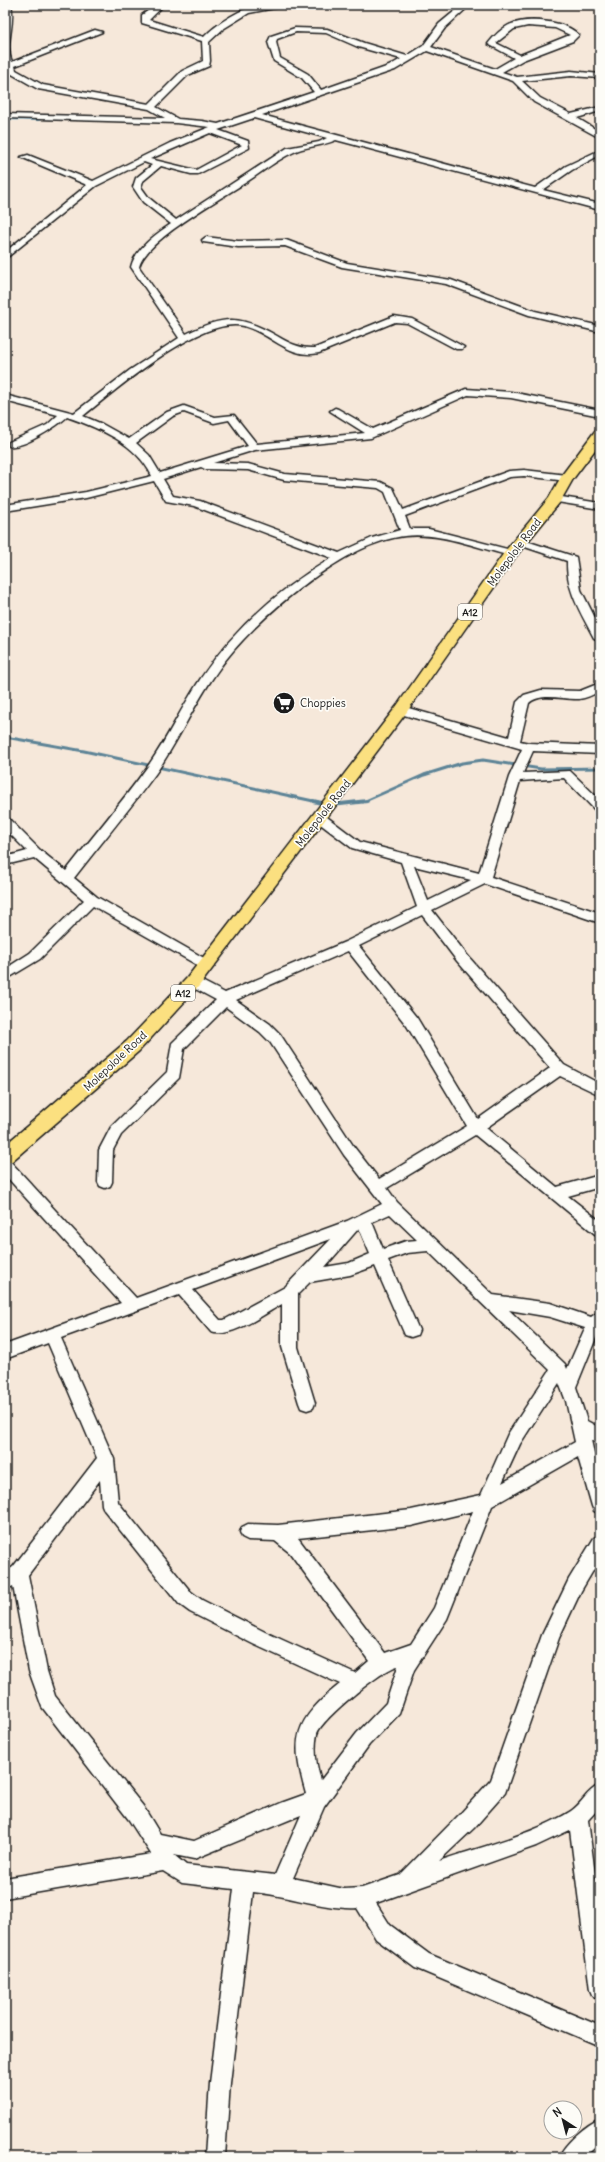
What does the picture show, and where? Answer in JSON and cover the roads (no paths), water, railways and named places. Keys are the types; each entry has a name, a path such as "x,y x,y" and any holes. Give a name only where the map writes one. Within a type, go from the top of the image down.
{"main road":[{"name":"Molepolole Road","path":"5,1156 133,1046 193,982 401,710 511,554 555,499 567,478 600,434"}],"street":[{"path":"7,5 10,15 5,54 10,68 41,87 151,107 176,121"},
{"path":"160,5 145,17 145,21 206,40"},
{"path":"206,40 233,19 257,5"},
{"path":"247,12 286,5"},
{"path":"5,256 93,184 143,159 214,129 384,72 426,48 442,26 466,6"},
{"path":"497,71 520,58 570,38 574,34 567,29 551,25 525,24 513,26 492,44 520,58"},
{"path":"320,94 305,76 277,59 272,42 274,38 295,30 327,31 361,45 408,59"},
{"path":"10,68 98,32"},
{"path":"151,107 185,73 206,64 206,40"},
{"path":"426,48 497,71 516,79 536,100 570,117 600,136"},
{"path":"516,79 597,75 594,68 597,65"},
{"path":"114,101 132,120"},
{"path":"570,117 600,109"},
{"path":"253,115 334,138 600,207"},
{"path":"5,116 202,123 245,143 246,146 198,172 191,172 143,159"},
{"path":"183,337 134,264 156,239 176,224 290,150 320,144 334,138"},
{"path":"535,190 569,168 600,152"},
{"path":"25,157 93,184"},
{"path":"160,163 139,180 137,187 146,200 176,224"},
{"path":"5,248 11,242 34,233"},
{"path":"206,240 238,244 286,243 336,262 448,282 547,318 600,329"},
{"path":"76,416 183,337 223,323 236,321 252,326 300,351 309,352 316,351 387,321 402,319 459,347"},
{"path":"5,508 86,495 158,477 196,466 233,452 254,447 361,437 374,434 466,392 487,392 511,395 600,413"},
{"path":"5,398 76,416 130,443 145,457 170,499 196,503 340,556"},
{"path":"130,443 170,414 184,409 214,420 231,418 254,447"},
{"path":"336,411 374,434"},
{"path":"13,444 50,427 66,413"},
{"path":"196,466 248,467 284,477 381,485 389,490 406,531"},
{"path":"399,515 509,474 524,473 567,478"},
{"path":"555,499 600,506"},
{"path":"67,879 155,764 225,652 280,598 340,556 382,537 406,531 429,532 511,554"},
{"path":"520,542 572,559 571,568 578,600 600,638"},
{"path":"514,743 523,702 526,698 540,695 580,695 600,687"},
{"path":"401,710 514,743 529,746 600,750"},
{"path":"105,1182 106,1150 116,1131 174,1074 177,1047 225,1000 350,946 484,879 514,777 529,746"},
{"path":"514,777 566,774 570,776 600,808"},
{"path":"319,817 356,845 406,860 484,879 600,918"},
{"path":"5,822 36,853 92,900 206,965"},
{"path":"5,861 36,853"},
{"path":"406,860 424,909 462,958 559,1069 600,1089"},
{"path":"5,975 35,956 92,900"},
{"path":"350,946 412,1022 476,1128 600,1230"},
{"path":"193,982 225,1000 265,1028 275,1038 349,1152 392,1206 559,1369 569,1385 600,1506"},
{"path":"377,1187 476,1128 559,1069"},
{"path":"5,1165 133,1305"},
{"path":"555,1194 600,1181"},
{"path":"5,1352 358,1223 392,1206"},
{"path":"181,1287 213,1324 221,1328 290,1292 358,1223"},
{"path":"358,1223 379,1258 411,1330"},
{"path":"306,1276 350,1269 406,1247 432,1244"},
{"path":"290,1292 290,1347 307,1403"},
{"path":"491,1301 550,1310 597,1321 569,1385"},
{"path":"52,1335 106,1459 110,1505 185,1598 196,1606 245,1631 355,1682"},
{"path":"280,1885 317,1800 363,1739 393,1708 407,1666 441,1613 486,1501 521,1426 559,1369"},
{"path":"580,1425 600,1436"},
{"path":"248,1532 278,1533 411,1518 486,1501 584,1445"},
{"path":"106,1459 12,1577 38,1671 48,1701 112,1781 155,1842 166,1861 182,1874 280,1885 344,1899 362,1898 536,1837 578,1817 600,1794"},
{"path":"278,1533 296,1547 381,1663"},
{"path":"405,1882 467,1821 498,1786 535,1677 552,1635 575,1585 600,1544"},
{"path":"317,1800 307,1765 308,1730 327,1706 355,1682 381,1663 416,1651"},
{"path":"155,1842 194,1850 212,1844 281,1812 317,1800"},
{"path":"578,1817 600,1990"},
{"path":"5,1888 166,1861"},
{"path":"215,2157 220,2083 245,1881"},
{"path":"362,1898 384,1932 422,1961 600,2036"},
{"path":"569,2157 600,2130"}],"waterway":[{"path":"5,118 39,119"},
{"path":"5,737 84,751 318,802"},
{"path":"365,801 424,775 462,763 483,760 541,769 600,768"},
{"path":"313,801 326,804"},
{"path":"332,805 365,801"}],"place":[{"name":"Choppies","path":"284,703"}]}
